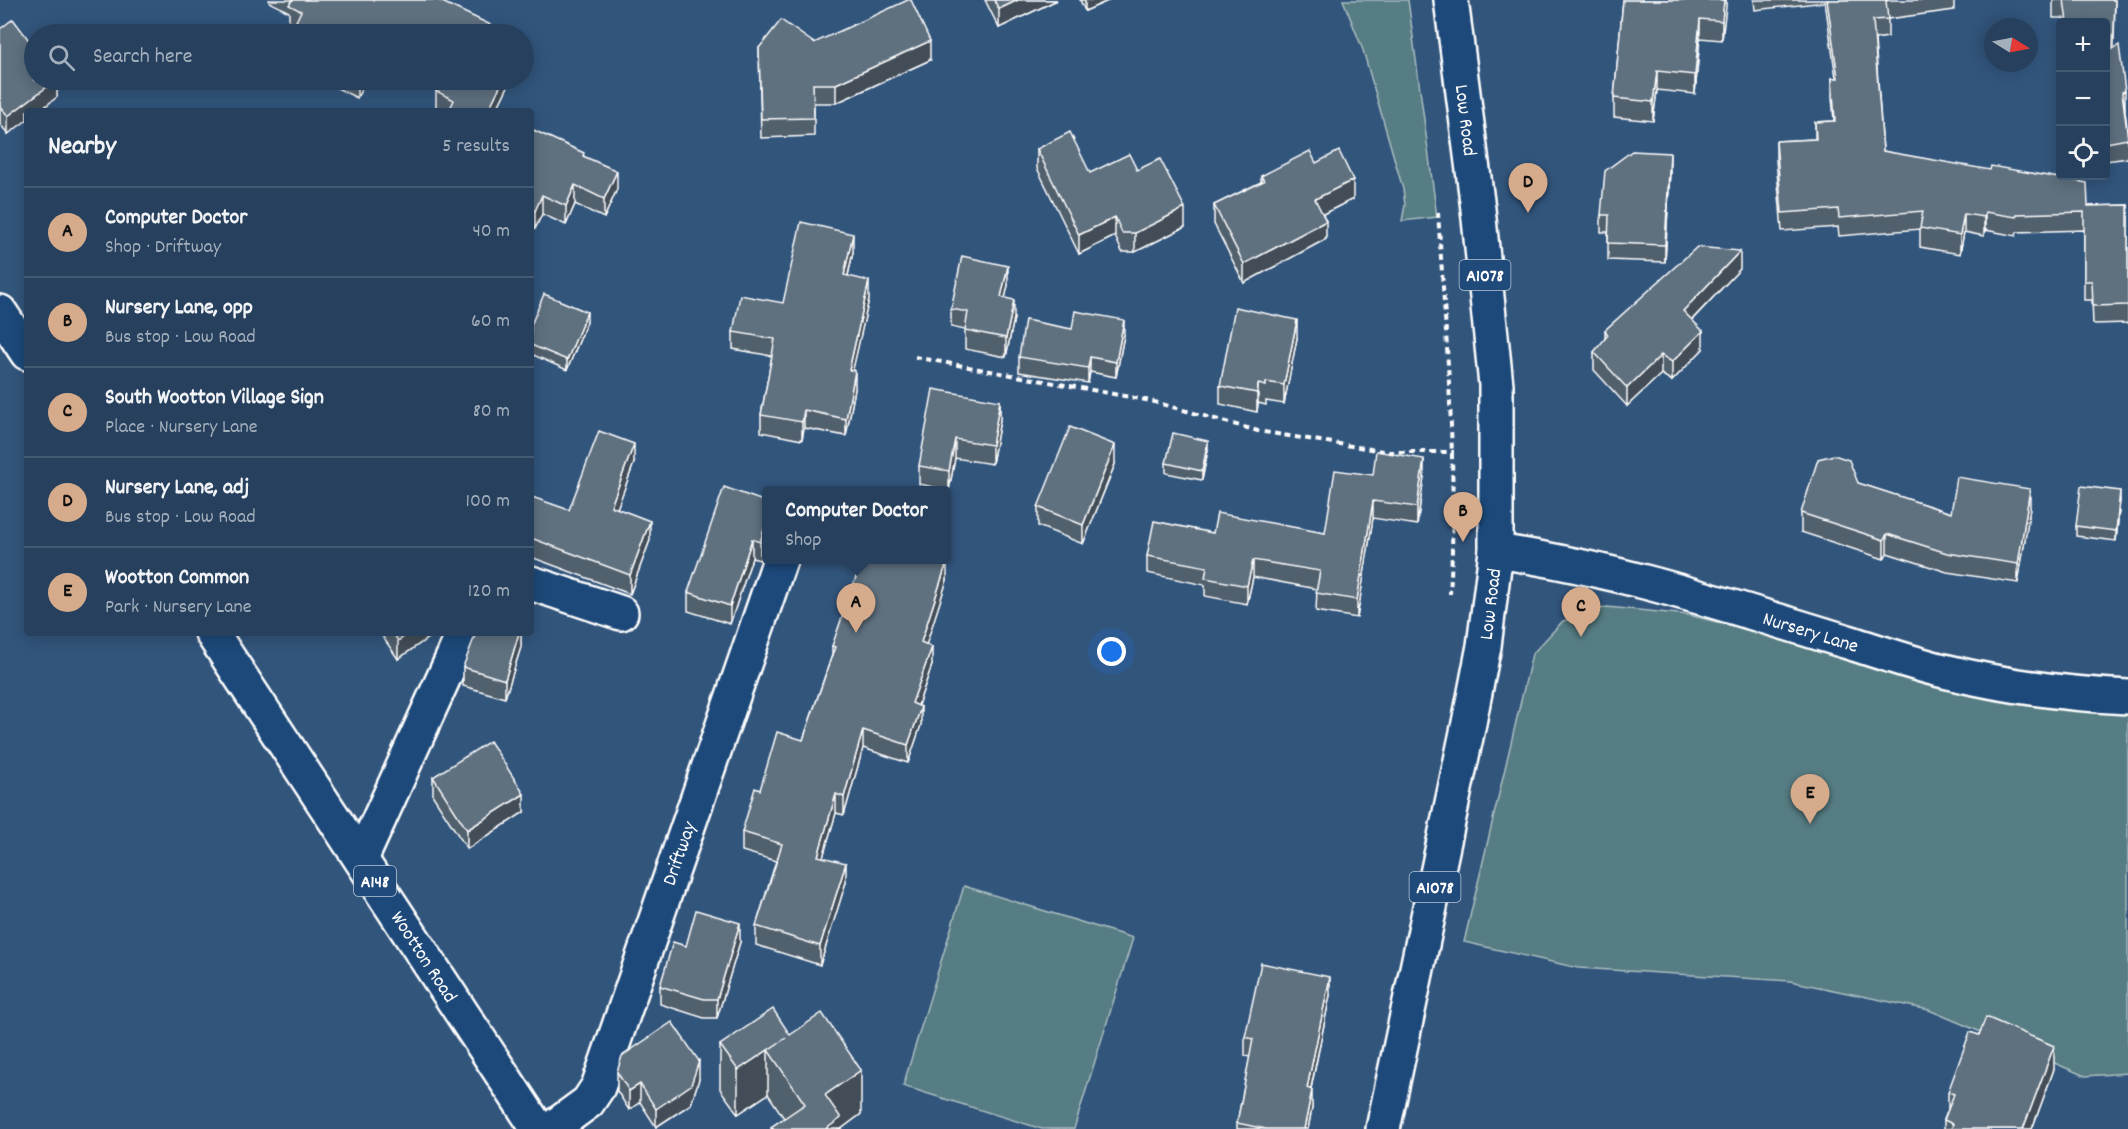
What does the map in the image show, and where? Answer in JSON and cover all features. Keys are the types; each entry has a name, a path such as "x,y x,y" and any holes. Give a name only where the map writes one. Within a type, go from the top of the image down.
{"main road":[{"name":"Low Road","path":"1383,1129 1470,723 1484,646 1496,551 1496,385 1478,209 1451,0"},
{"path":"0,312 24,348"},
{"name":"Nursery Lane","path":"1496,551 1532,556 1685,592 1944,671 2026,688 2128,697"},
{"name":"Driftway","path":"551,1129 588,1102 598,1087 779,564"},
{"path":"534,584 621,613"},
{"name":"Wootton Road","path":"214,636 538,1129"},
{"path":"361,859 463,636"}],"path":[{"path":"1437,205 1453,452 1453,555 1450,602"},
{"path":"915,357 1150,401 1258,431 1389,452 1496,452"}],"green space":[{"path":"1343,0 1408,0 1437,217 1402,221 1405,205 1403,189 1363,50"},
{"path":"1607,607 1689,615 1978,688 2128,706 2128,1073 2085,1076 1929,1010 1790,981 1578,968 1464,942 1532,654 1563,621"},
{"path":"964,886 1133,938 1074,1129 1042,1129 903,1086"}],"building":[{"path":"292,0 438,0 489,24 295,24 301,11 289,5"},
{"path":"911,0 930,41 836,84 813,84 814,118 761,119 759,48 781,20 814,43"},
{"path":"994,0 1018,0 999,9"},
{"path":"1623,0 1724,0 1722,21 1700,19 1695,75 1657,71 1653,102 1614,98"},
{"path":"1827,0 1890,0 1886,1 1888,19 1873,20 1883,151 1990,170 1991,166 2056,178 2056,180 2087,183 2088,206 2128,205 2128,305 2093,306 2092,281 2084,281 2084,212 2017,214 2016,217 1985,212 1984,217 1964,214 1960,235 1920,228 1923,211 1839,218 1838,209 1782,213 1776,141 1816,139 1815,122 1835,121 1832,78 1838,78"},
{"path":"2064,0 2115,0 2113,49 2119,45 2128,139 2110,142 2110,18 2066,18"},
{"path":"13,19 24,34 24,90 43,90 8,116 0,106 0,29"},
{"path":"498,90 489,108 450,108 454,100 436,91"},
{"path":"534,130 617,171 604,199 575,185 566,206 542,195 535,211"},
{"path":"1070,132 1090,173 1129,154 1137,170 1160,159 1185,208 1135,233 1122,233 1115,217 1079,235 1037,149"},
{"path":"1310,151 1316,163 1339,151 1353,180 1315,199 1326,221 1244,264 1214,205 1264,181 1261,176"},
{"path":"1632,151 1670,153 1665,245 1608,243 1609,215 1601,215 1605,171"},
{"path":"801,222 853,234 844,275 869,281 849,370 855,371 846,419 804,410 802,422 761,415 775,339 733,332 740,295 783,303"},
{"path":"1697,247 1740,251 1683,311 1703,331 1672,362 1661,355 1627,388 1594,352 1608,335 1605,330"},
{"path":"962,256 1008,266 1001,297 1014,300 1006,338 965,330 968,312 951,309"},
{"path":"544,294 587,312 567,360 534,346 534,318"},
{"path":"1235,307 1297,320 1284,385 1266,382 1266,386 1258,384 1257,393 1220,386"},
{"path":"1075,311 1124,320 1116,362 1090,357 1088,368 1019,357 1025,320 1072,329"},
{"path":"933,389 1000,401 992,445 955,439 949,471 919,466"},
{"path":"1070,427 1115,445 1083,525 1038,507"},
{"path":"599,431 634,444 611,506 650,521 630,575 534,539 534,498 569,510"},
{"path":"1173,433 1208,441 1202,471 1166,463"},
{"path":"1376,451 1424,459 1417,507 1373,501 1357,600 1316,593 1320,571 1253,560 1247,586 1205,578 1207,567 1147,556 1154,521 1213,533 1217,513 1325,533 1335,470 1373,475"},
{"path":"1834,455 1849,460 1858,483 1951,513 1957,477 2030,489 2018,564 1947,553 1887,534 1884,540 1801,513 1818,459"},
{"path":"2081,486 2120,491 2116,531 2076,526"},
{"path":"724,487 762,501 762,536 760,542 752,539 730,606 688,592"},
{"path":"861,564 946,564 921,642 932,647 912,703 921,707 908,745 863,730 844,797 836,794 818,856 846,863 820,946 756,926 782,844 742,832 755,788 760,790 777,732 803,740 835,647 832,646"},
{"path":"395,636 405,636 398,641"},
{"path":"475,636 518,636 505,680 463,667"},
{"path":"490,741 524,794 467,830 433,777"},
{"path":"696,910 740,923 717,999 704,999 660,986 673,942 686,946"},
{"path":"1261,963 1330,977 1307,1088 1312,1090 1304,1129 1266,1129 1237,1123 1253,1039 1245,1037"},
{"path":"773,1009 790,1035 822,1013 861,1070 825,1095 841,1118 826,1129 773,1129 771,1127 805,1104 768,1050 738,1070 720,1045"},
{"path":"1986,1017 2054,1046 2023,1129 1951,1129 1953,1124 1944,1120 1954,1094 1948,1092 1970,1032 1979,1035"},
{"path":"672,1022 699,1061 691,1085 656,1109 640,1084 629,1091 617,1072 622,1056"}],"place":[{"name":"Nursery Lane, adj","path":"1528,213"},
{"name":"Nursery Lane, opp","path":"1463,542"},
{"name":"Computer Doctor","path":"856,633"},
{"name":"South Wootton Village Sign","path":"1581,637"},
{"name":"Wootton Common","path":"1810,824"}]}
